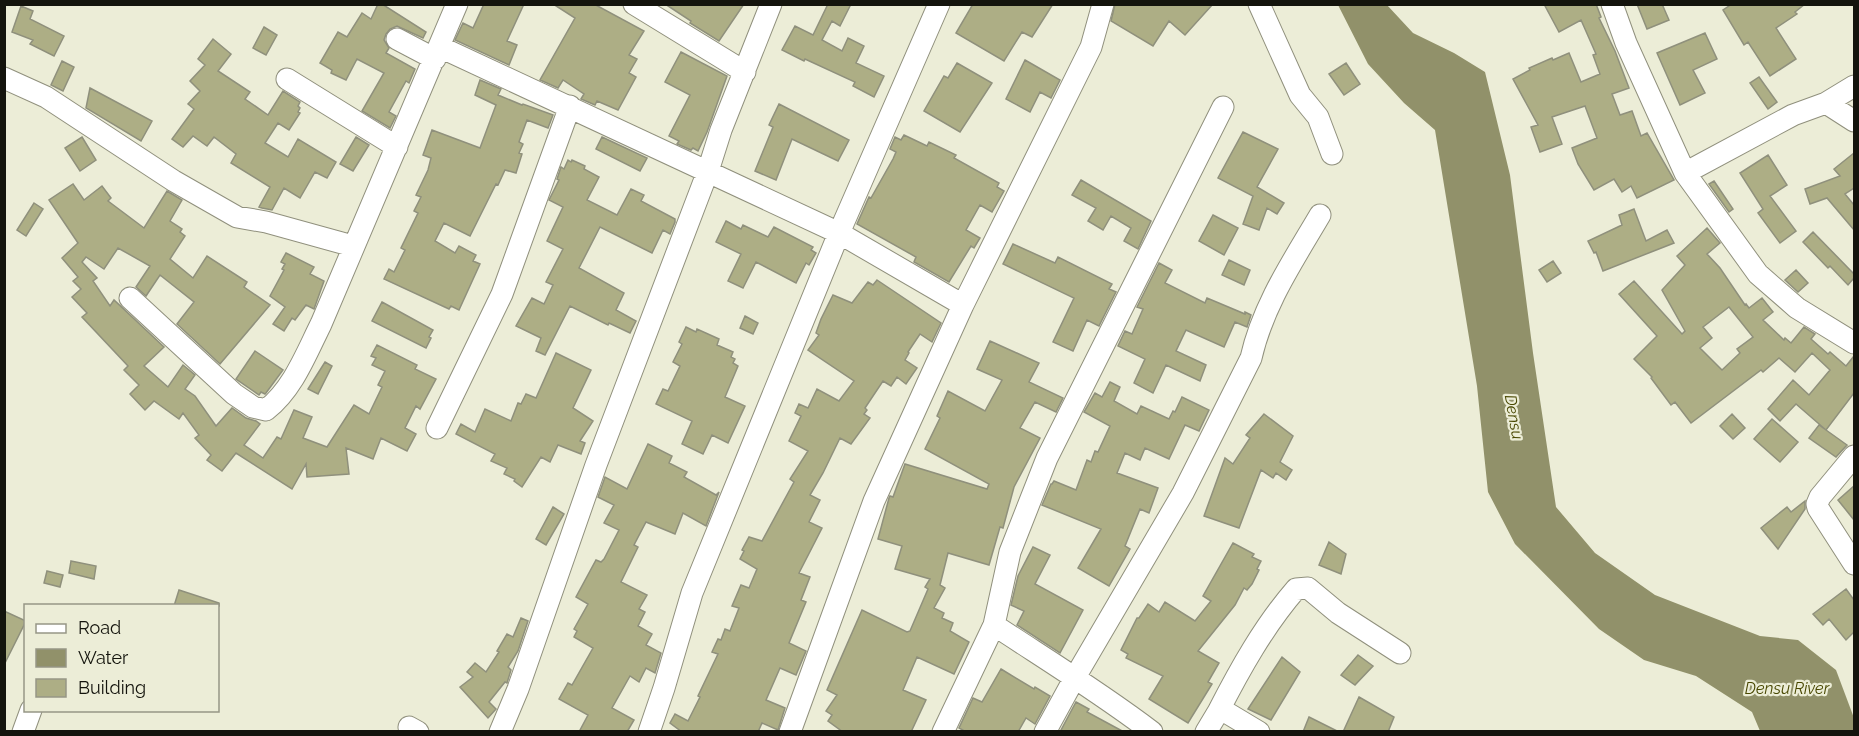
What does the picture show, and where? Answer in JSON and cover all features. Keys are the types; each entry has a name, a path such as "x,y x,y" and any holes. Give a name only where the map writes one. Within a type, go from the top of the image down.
{"street":[{"path":"130,298 234,394 253,407 266,410 285,392 321,324 457,4"},
{"path":"634,4 745,72"},
{"path":"500,732 518,689 596,465 708,171 721,130 771,4"},
{"path":"648,732 664,688 692,593 839,233 939,4"},
{"path":"789,732 874,501 963,305 1091,47 1103,4"},
{"path":"1259,4 1300,95 1318,117 1332,154"},
{"path":"1612,4 1626,43 1685,173 1758,274 1797,308 1854,343"},
{"path":"397,39 570,106 839,233 963,305"},
{"path":"4,78 46,98 174,182 237,217 266,222 353,246"},
{"path":"287,79 397,147"},
{"path":"1685,173 1793,115 1826,102 1854,86"},
{"path":"1826,102 1854,120"},
{"path":"437,428 502,294 570,106"},
{"path":"942,732 994,625 1007,560 1047,458 1223,107"},
{"path":"1045,732 1183,493 1251,358 1255,339 1273,294 1320,214"},
{"path":"1854,456 1820,497 1817,504 1854,564"},
{"path":"1206,732 1247,657 1285,601 1296,589 1308,588 1338,613 1400,653"},
{"path":"994,625 1115,704 1152,732"},
{"path":"1218,712 1224,711 1260,732"},
{"path":"23,732 31,712"}],"water":[{"name":"Densu River","path":"1338,5 1387,5 1413,33 1454,53 1485,72 1510,175 1556,507 1595,553 1655,595 1760,636 1798,640 1836,670 1854,718 1854,731 1760,731 1752,712 1696,676 1644,660 1599,629 1515,544 1488,492 1477,386 1435,130 1404,103 1368,64"}],"building":[{"path":"378,4 382,4 426,32 423,38 397,26 386,34 384,40 389,48 386,53 415,69 409,83 406,81 389,112 396,116 390,128 362,111 384,73 357,59 346,80 331,73 332,70 320,63 338,32 347,37 362,13 371,19"},
{"path":"484,4 524,4 507,41 517,45 509,65 455,40 463,23 473,28"},
{"path":"553,4 594,4 644,31 629,55 637,59 629,73 636,77 618,110 597,101 595,105 581,99 584,94 563,80 558,88 540,80 575,18"},
{"path":"665,4 744,4 719,41"},
{"path":"828,4 851,4 840,26 832,21 822,40 842,51 848,38 864,46 856,63 884,76 874,97 853,86 855,82 782,50 795,26 813,35"},
{"path":"973,4 1053,4 1032,37 1022,32 1004,61 956,33"},
{"path":"1115,4 1213,4 1185,35 1169,21 1153,46 1111,21"},
{"path":"1544,4 1596,4 1601,17 1599,18 1629,88 1612,94 1620,115 1632,111 1641,136 1647,133 1674,180 1637,198 1631,186 1622,192 1614,179 1594,190 1578,164 1572,148 1597,138 1585,106 1552,117 1562,144 1540,152 1531,127 1538,125 1513,79 1530,70 1529,68 1569,53 1581,82 1600,74 1593,55 1596,54 1581,20 1559,32"},
{"path":"1637,4 1662,4 1669,20 1647,29"},
{"path":"1732,4 1805,4 1795,12 1797,14 1776,28 1796,59 1770,76 1748,42 1744,45 1723,10"},
{"path":"21,6 33,11 30,19 64,36 54,56 30,44 33,40 12,32"},
{"path":"264,27 277,35 266,55 253,48"},
{"path":"1705,33 1717,59 1693,70 1705,93 1680,105 1657,53"},
{"path":"213,39 231,54 218,71 250,92 245,99 268,115 283,91 300,102 298,112 300,113 289,130 278,123 265,143 288,157 298,139 336,162 327,178 315,172 300,198 284,188 272,210 259,207 270,187 231,163 236,154 214,137 207,146 193,136 183,147 172,139 194,109 188,104 200,91 190,81 205,65 198,59"},
{"path":"681,52 727,76 698,151 677,144 679,141 669,136 690,95 665,82"},
{"path":"1025,60 1060,80 1051,98 1040,92 1030,112 1006,99"},
{"path":"62,61 74,67 63,91 51,85"},
{"path":"957,63 992,83 960,132 924,111 944,76 948,78"},
{"path":"1346,63 1360,84 1344,95 1329,74"},
{"path":"1759,77 1777,102 1768,109 1750,83"},
{"path":"480,80 501,89 498,95 553,115 548,128 527,120 519,142 523,144 516,173 505,170 470,236 444,223 435,241 455,253 459,246 476,255 473,261 480,264 459,310 451,306 449,309 384,279 389,269 394,272 405,250 401,248 418,213 414,211 421,197 416,195 431,158 423,155 432,130 480,148 496,105 475,95"},
{"path":"90,88 152,121 141,141 86,108"},
{"path":"779,104 849,140 838,161 792,139 776,180 755,171 773,127 769,125"},
{"path":"1243,132 1278,149 1257,187 1284,203 1277,214 1267,208 1259,230 1243,224 1253,196 1218,178"},
{"path":"904,135 927,146 929,142 956,155 954,158 999,183 997,187 1004,191 992,212 980,205 966,230 980,238 974,248 971,246 949,282 914,262 916,257 857,224 869,197 871,198 893,159 896,152 890,149 895,137 901,140"},
{"path":"82,137 96,160 80,171 65,148"},
{"path":"356,137 369,145 353,171 340,164"},
{"path":"602,137 647,158 640,171 596,149"},
{"path":"1854,153 1854,188 1845,194 1854,205 1854,230 1827,198 1810,204 1805,189 1840,176 1834,169"},
{"path":"1768,155 1787,185 1770,196 1796,231 1780,243 1758,213 1763,209 1740,173"},
{"path":"568,160 585,166 584,169 599,177 587,200 617,215 631,189 644,195 641,201 675,219 675,222 670,234 663,230 652,253 600,227 579,268 624,293 616,310 636,321 630,333 570,306 545,355 536,351 541,338 516,326 532,298 544,304 553,285 546,282 563,249 547,241 563,207 549,200 559,180 557,179 561,167 564,169"},
{"path":"1081,180 1151,221 1138,249 1124,241 1131,228 1111,216 1103,230 1088,221 1096,208 1072,195"},
{"path":"1714,181 1733,209 1729,212 1709,184"},
{"path":"73,184 84,200 102,186 111,198 108,201 144,228 167,191 182,200 170,221 182,229 180,232 185,236 170,259 193,278 207,256 247,282 244,287 270,305 220,364 177,324 194,302 160,275 146,296 136,287 150,266 118,248 104,269 86,257 82,262 97,278 93,281 110,306 114,300 164,347 144,366 168,387 183,365 195,375 185,389 195,396 216,426 232,408 246,418 256,421 260,424 244,445 263,458 277,437 281,439 294,410 312,417 303,438 327,447 354,405 369,414 382,387 378,385 385,371 372,365 376,358 371,356 377,345 417,365 415,369 436,379 420,409 416,406 405,428 416,434 407,451 381,438 373,459 346,448 349,474 307,477 306,464 292,489 236,453 222,471 207,460 211,455 195,438 199,435 183,413 179,419 154,401 145,410 130,394 139,385 124,370 128,366 82,317 87,313 72,297 81,289 73,281 78,277 62,258 78,243 49,200"},
{"path":"34,203 43,209 26,236 17,230"},
{"path":"1634,209 1646,241 1667,230 1674,243 1603,271 1596,252 1594,253 1588,241 1622,225 1619,215"},
{"path":"1213,215 1238,228 1224,255 1199,241"},
{"path":"726,221 741,229 743,225 768,237 774,227 813,247 811,250 816,253 809,265 806,263 796,283 756,262 743,288 728,281 741,254 716,242"},
{"path":"1707,228 1720,243 1707,254 1720,268 1745,305 1749,308 1762,298 1773,312 1763,320 1784,340 1785,338 1791,343 1804,327 1815,334 1811,339 1846,366 1854,356 1854,393 1826,430 1796,404 1780,421 1768,409 1793,380 1809,395 1830,370 1812,353 1795,372 1779,358 1691,423 1675,402 1671,405 1652,377 1634,359 1657,336 1619,294 1634,281 1682,334 1685,331 1662,290 1685,265 1677,256","holes":["1729,307 1753,337 1737,349 1740,353 1722,370 1700,348 1712,338 1703,327"]},
{"path":"1813,232 1854,274 1854,278 1848,285 1803,242"},
{"path":"1013,244 1055,263 1058,257 1112,284 1109,289 1116,292 1099,326 1087,320 1073,351 1053,342 1074,298 1003,264"},
{"path":"286,253 314,267 310,274 324,281 314,309 306,305 295,320 292,318 284,331 273,324 285,307 270,296 284,270 282,269 285,264 281,262"},
{"path":"1229,260 1250,270 1244,285 1222,275"},
{"path":"1553,261 1561,273 1547,282 1539,270"},
{"path":"1159,263 1172,270 1165,283 1205,303 1207,298 1251,315 1247,327 1235,322 1224,347 1186,330 1176,351 1206,365 1200,381 1166,365 1153,393 1134,383 1145,359 1118,346 1125,331 1132,334 1143,309 1137,307"},
{"path":"1796,270 1808,283 1798,292 1785,280"},
{"path":"877,280 941,323 932,342 920,334 908,352 905,360 917,368 906,384 897,377 891,386 883,381 865,408 867,410 864,414 870,418 851,444 840,438 810,495 820,500 809,522 822,528 799,573 810,577 801,600 806,602 789,643 806,651 796,675 780,668 766,700 785,708 778,730 762,723 758,732 682,732 670,723 675,714 688,721 718,654 712,652 718,639 721,640 725,629 730,631 739,608 732,606 741,585 749,588 757,569 740,559 744,551 742,550 749,537 762,541 794,482 790,479 808,451 789,441 801,416 795,413 799,404 808,408 817,389 839,401 854,381 808,350 819,335 816,333 821,319 833,295 852,303 868,282 873,285"},
{"path":"382,302 433,330 426,348 372,321"},
{"path":"745,316 758,323 753,334 740,328"},
{"path":"686,327 696,332 697,329 719,339 717,345 733,352 731,357 735,359 733,363 738,366 725,397 745,406 728,443 712,435 703,454 682,444 692,421 656,404 663,389 668,391 680,366 673,362 682,344 679,342"},
{"path":"990,341 1039,363 1029,382 1063,398 1056,412 1035,402 1020,428 1040,438 1014,487 1003,528 1000,527 989,565 948,553 940,585 945,588 934,608 944,613 942,618 953,623 950,631 969,642 954,674 917,657 903,690 926,700 911,732 843,732 828,721 832,715 826,711 837,695 827,690 862,610 907,632 910,631 928,589 925,587 930,579 895,569 902,546 878,539 889,498 893,497 905,464 987,489 989,484 925,449 940,418 937,416 948,391 985,411 1002,380 977,369"},
{"path":"255,351 283,370 266,393 261,392 259,395 236,379"},
{"path":"556,353 591,370 573,408 593,421 580,441 585,443 581,454 558,445 550,462 541,457 522,487 514,481 515,479 504,474 507,468 491,461 495,454 456,434 461,424 475,432 485,409 511,421 518,403 521,404 526,394 536,398"},
{"path":"325,362 332,366 318,394 308,389"},
{"path":"1110,382 1120,387 1114,401 1137,414 1141,406 1169,419 1182,397 1209,410 1199,431 1185,425 1169,459 1145,448 1140,460 1125,453 1117,473 1158,488 1149,513 1140,509 1125,546 1130,549 1109,586 1078,568 1101,529 1042,505 1054,481 1076,490 1087,460 1091,462 1095,451 1098,452 1110,426 1084,412 1095,393 1102,397"},
{"path":"1264,414 1293,436 1280,462 1292,470 1286,480 1276,473 1273,478 1261,470 1239,528 1204,516 1225,458 1233,464 1250,438 1246,435"},
{"path":"1732,414 1745,428 1733,439 1720,426"},
{"path":"1772,419 1798,442 1780,462 1754,439"},
{"path":"1819,425 1847,445 1836,457 1809,438"},
{"path":"648,444 672,456 669,463 687,472 684,477 716,495 719,492 706,526 683,513 675,534 646,522 634,545 638,547 621,582 647,595 639,609 645,612 638,626 652,634 646,645 661,653 655,673 646,668 639,682 630,676 612,708 634,720 627,732 579,732 588,715 559,699 568,683 572,685 593,648 574,637 577,631 574,629 588,604 576,597 596,560 601,562 604,559 619,530 604,523 614,505 598,497 605,477 627,489"},
{"path":"1854,486 1854,520 1838,500"},
{"path":"1805,501 1805,509 1778,549 1761,528 1787,507 1791,512"},
{"path":"553,507 564,514 546,545 536,539"},
{"path":"1329,542 1346,554 1341,574 1319,565"},
{"path":"1233,543 1254,554 1252,557 1261,561 1257,569 1259,570 1252,584 1247,590 1244,588 1235,605 1198,651 1219,663 1208,682 1212,684 1188,723 1149,699 1163,676 1126,658 1128,654 1121,650 1137,618 1148,604 1159,612 1165,602 1195,621 1211,601 1203,596"},
{"path":"1033,547 1050,555 1035,584 1083,610 1060,653 1017,625 1024,611 1011,605 1018,576"},
{"path":"71,561 96,566 94,579 69,573"},
{"path":"47,571 63,575 60,587 44,583"},
{"path":"1846,589 1854,600 1854,632 1846,640 1829,619 1823,625 1813,614"},
{"path":"179,590 219,603 219,604 175,604"},
{"path":"4,611 24,620 24,625 4,665"},
{"path":"521,618 528,621 518,651 508,667 511,670 507,683 505,682 489,702 496,709 488,718 460,687 473,677 467,672 475,663 486,672 507,634 513,637"},
{"path":"1358,655 1373,666 1355,685 1341,675"},
{"path":"1282,657 1300,672 1271,720 1248,709"},
{"path":"1001,669 1050,696 1035,724 1026,718 1018,732 966,732 959,728 973,698 982,702"},
{"path":"1359,697 1394,717 1388,732 1343,732"},
{"path":"1076,702 1089,709 1087,712 1124,732 1060,732"},
{"path":"1309,717 1339,732 1303,732"}],"water label":[{"name":"Densu","path":"1514,417"}]}
